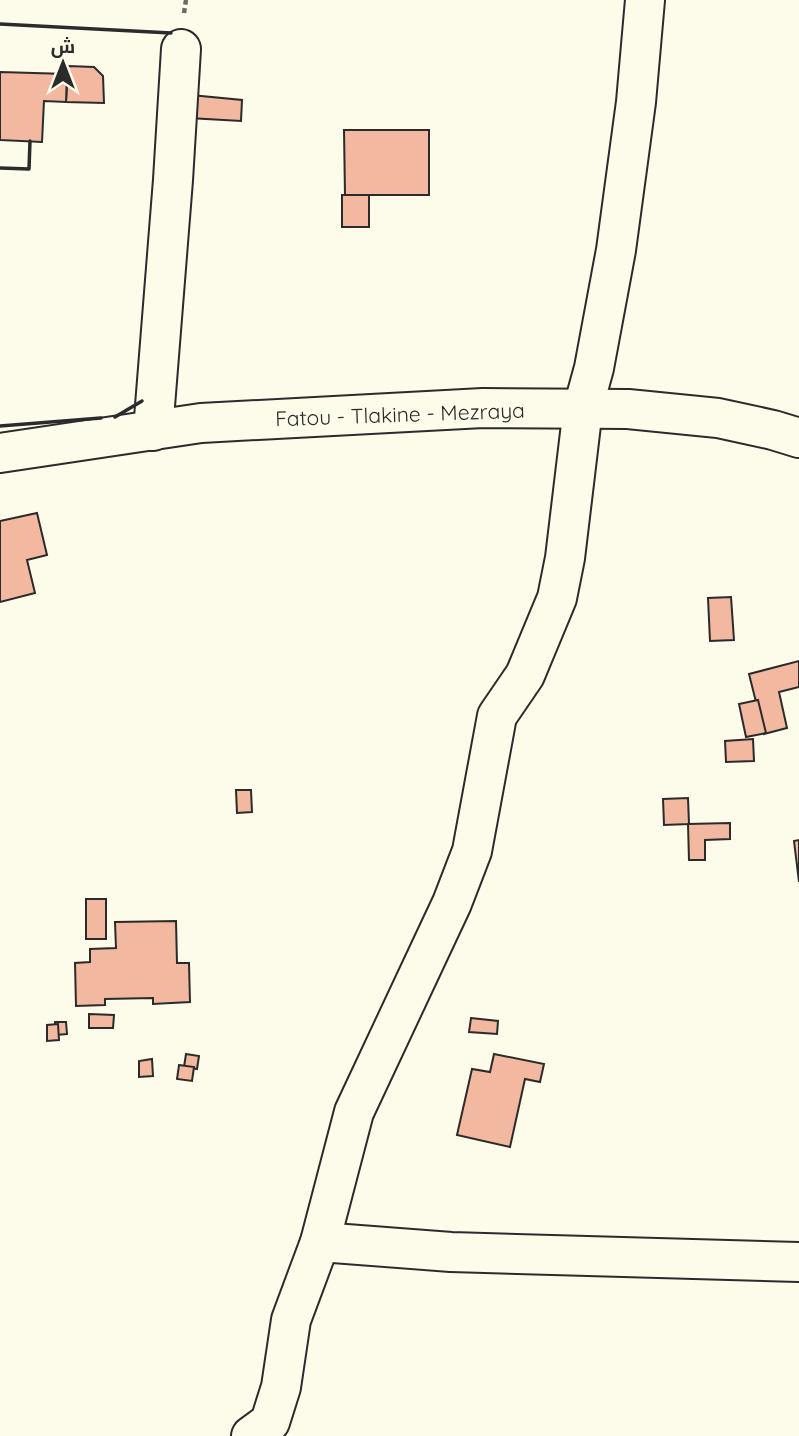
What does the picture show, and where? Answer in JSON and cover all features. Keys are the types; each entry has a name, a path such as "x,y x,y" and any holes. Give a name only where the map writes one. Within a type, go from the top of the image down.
{"street":[{"path":"251,1436 270,1422 281,1387 291,1320 320,1242 354,1112 452,903 472,850 497,716 525,675 557,598 565,558 583,408 594,368 616,250 636,102 645,0"},
{"path":"153,431 173,194 181,50"},
{"name":"Fatou - Tlakine - Mezraya","path":"0,453 201,423 483,408 628,409 718,418 773,429 799,438"},
{"path":"320,1242 451,1252 799,1262"}],"building":[{"path":"68,66 94,67 103,76 104,103 66,102"},
{"path":"0,72 67,74 66,102 44,101 42,142 0,140"},
{"path":"191,95 242,100 241,121 189,118"},
{"path":"344,130 429,130 429,195 345,195"},
{"path":"342,195 369,195 369,227 342,227"},
{"path":"37,513 47,555 27,560 35,593 0,602 0,521"},
{"path":"731,597 734,640 710,641 708,598"},
{"path":"799,661 799,687 779,692 787,728 764,734 749,674"},
{"path":"758,700 766,733 746,737 739,704"},
{"path":"753,739 754,761 726,762 725,741"},
{"path":"236,790 251,790 252,812 237,813"},
{"path":"688,798 689,824 664,825 663,799"},
{"path":"730,823 730,839 705,840 705,860 689,860 688,824"},
{"path":"799,840 799,882 794,841"},
{"path":"86,899 106,899 106,939 86,939"},
{"path":"176,921 177,963 189,963 190,1002 153,1004 153,998 105,999 105,1005 76,1006 75,963 90,962 90,949 116,948 115,922"},
{"path":"89,1014 114,1015 113,1028 89,1028"},
{"path":"471,1018 498,1021 497,1034 469,1032"},
{"path":"55,1022 66,1022 67,1034 56,1035"},
{"path":"58,1024 59,1040 47,1041 47,1025"},
{"path":"186,1054 199,1056 197,1069 184,1067"},
{"path":"494,1054 544,1064 540,1082 525,1079 510,1147 457,1135 472,1069 490,1072"},
{"path":"152,1059 153,1076 139,1077 139,1061"},
{"path":"179,1065 194,1067 192,1081 177,1079"}],"wall":[{"path":"0,24 171,33"},
{"path":"0,168 29,169 30,141"},
{"path":"115,417 142,401"},
{"path":"0,426 101,418"}]}
